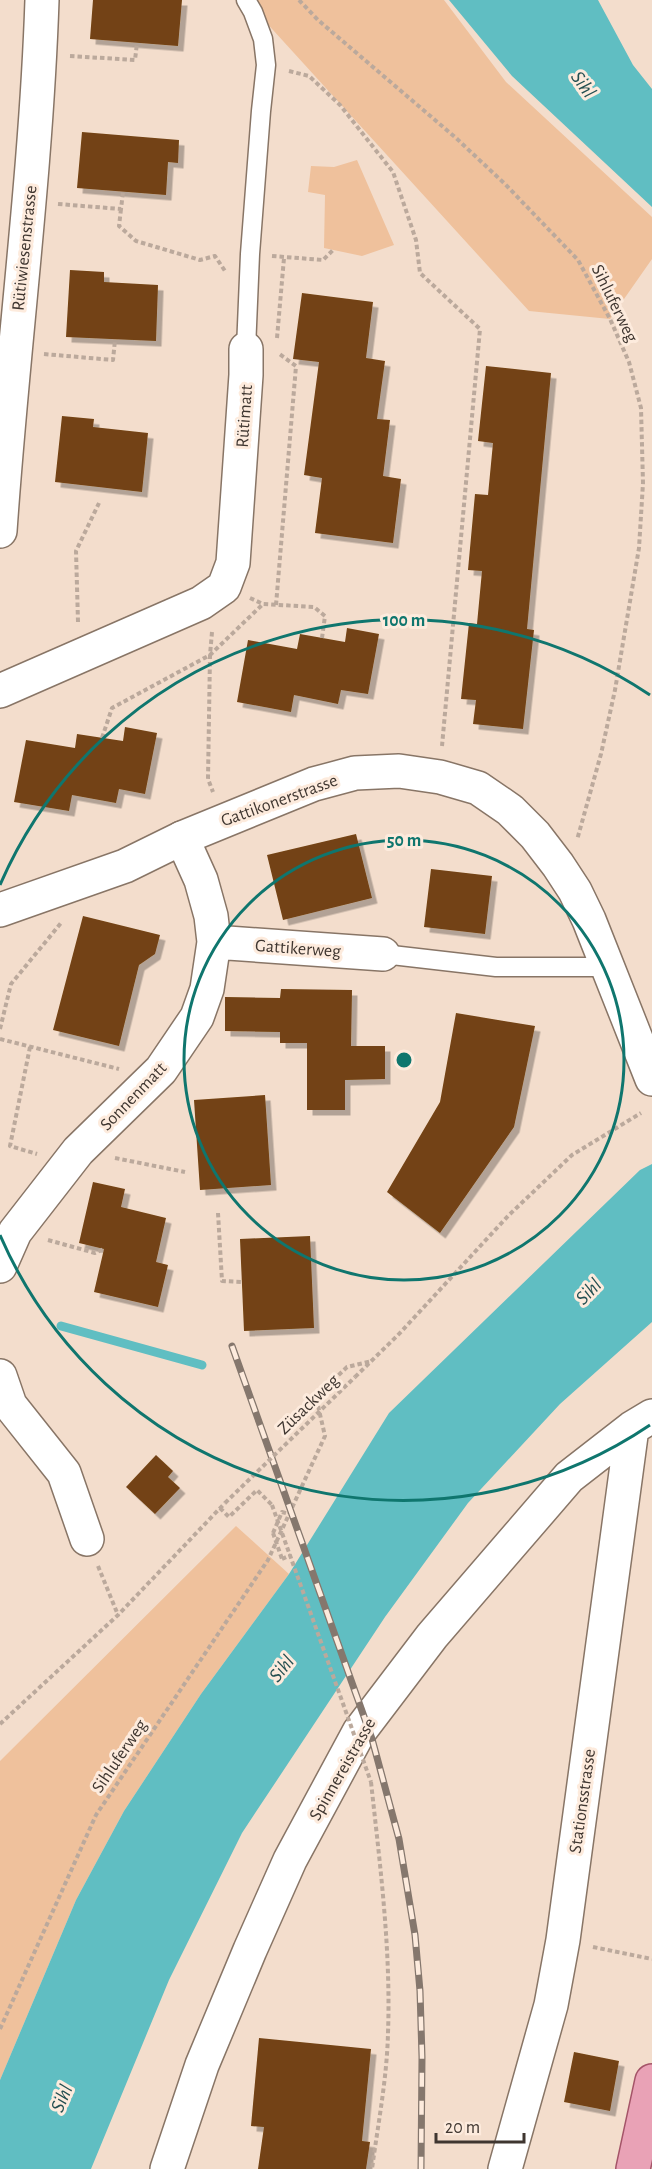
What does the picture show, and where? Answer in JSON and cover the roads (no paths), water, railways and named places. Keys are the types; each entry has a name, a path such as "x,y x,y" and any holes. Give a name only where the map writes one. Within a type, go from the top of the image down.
{"main road":[{"path":"633,2169 652,2081"}],"street":[{"name":"Rütiwiesenstrasse","path":"0,531 29,202 42,0"},
{"name":"Rütimatt","path":"0,691 212,595 233,563 246,375 266,346"},
{"name":"Gattikonerstrasse","path":"0,910 125,867 182,838 314,784 355,773 399,771 440,777 478,788 510,810 535,835 558,865 580,901 609,967 651,1075"},
{"name":"Sonnenmatt","path":"0,1266 15,1232 78,1151 161,1070 197,1017 207,989 214,942 211,916 201,880 182,838"},
{"name":"Gattikerweg","path":"214,942 383,954"},
{"path":"0,1376 10,1405 64,1473 87,1539"},
{"name":"Stationsstrasse","path":"505,2169 551,2005 563,1940 642,1422"},
{"name":"Spinnereistrasse","path":"167,2169 202,2066 250,1950 290,1860 359,1732 432,1636 570,1477 642,1422"}],"lane":[{"name":"Rütimatt","path":"246,0 263,39 266,65 249,291 266,346"},
{"path":"383,954 496,968 609,967"}],"water":[{"name":"Sihl","path":"449,0 598,0 633,65 652,89 652,207 512,76"},
{"name":"Sihl","path":"652,1164 652,1322 560,1404 468,1503 385,1617 242,1833 169,1980 91,2169 0,2169 0,2080 76,1900 124,1811 201,1694 289,1574 389,1413 640,1170"}],"waterway":[{"path":"61,1326 202,1365"}],"railway":[{"path":"232,1346 372,1739 399,1839 415,1935 420,1991 421,2169"}]}
